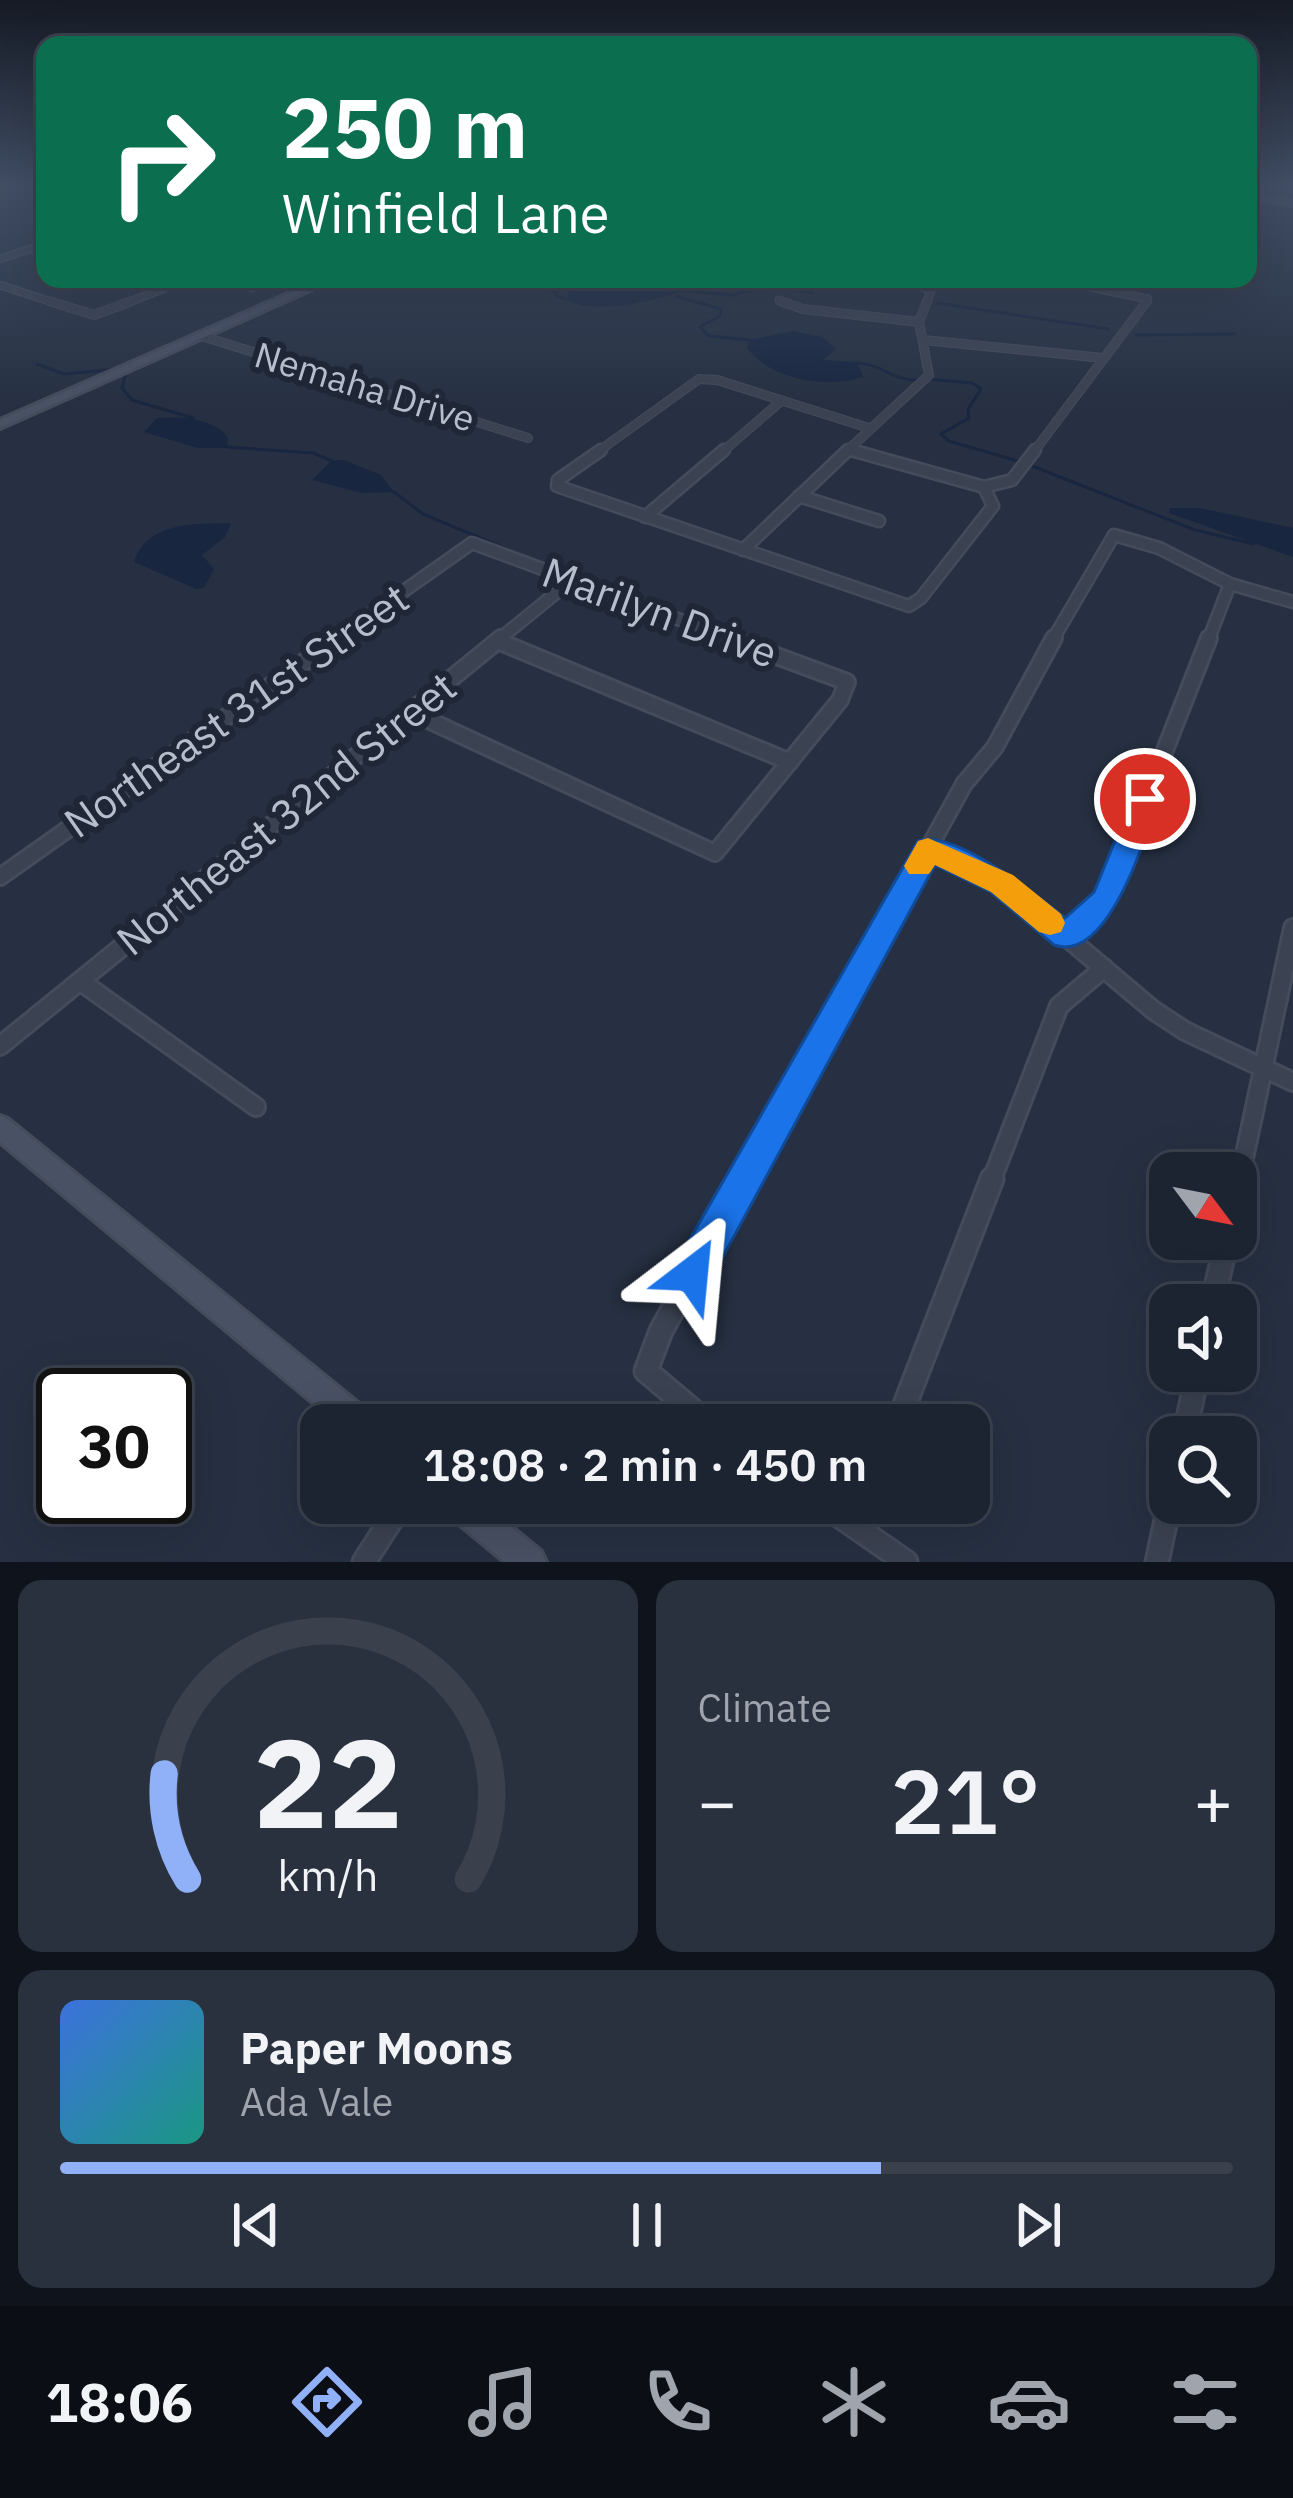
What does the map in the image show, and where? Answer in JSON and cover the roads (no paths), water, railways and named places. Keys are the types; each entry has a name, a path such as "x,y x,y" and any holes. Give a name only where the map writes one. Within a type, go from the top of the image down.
{"street":[{"path":"0,286 94,315 164,288"},
{"path":"0,424 310,288"},
{"path":"743,550 929,376 920,322 931,291 924,288"},
{"path":"850,449 984,487 1012,480 1148,299 1095,288"},
{"path":"779,300 803,309 920,322"},
{"name":"Nemaha Drive","path":"202,336 528,438"},
{"path":"923,340 1103,358"},
{"path":"869,428 716,380 699,379 557,483 560,489 914,605 993,506 984,487"},
{"path":"644,517 779,403"},
{"path":"799,496 879,520"},
{"path":"685,1404 646,1372 661,1331 964,784 995,747 1114,535 1159,548 1229,584 1293,602"},
{"name":"Marilyn Drive","path":"472,543 848,682 840,700 790,762"},
{"name":"Northeast 31st Street","path":"0,878 472,543"},
{"name":"Northeast 32nd Street","path":"0,1046 572,580"},
{"path":"1065,936 1093,916 1110,892 1229,584"},
{"path":"411,712 715,853 790,762 498,640"},
{"path":"928,849 1002,884 1185,1031 1293,1082"},
{"path":"1245,1152 1293,928"},
{"path":"905,1404 1059,1006 1104,968"},
{"path":"80,981 256,1107"},
{"path":"0,1126 338,1404"},
{"path":"364,1562 388,1524"},
{"path":"484,1524 530,1562"},
{"path":"852,1524 906,1562"},
{"path":"858,1528 859,1524"},
{"path":"1157,1562 1165,1524"}],"water":[{"path":"569,290 685,291 643,302 593,306 567,299"},
{"path":"793,331 822,337 836,349 823,360 857,362 863,377 833,382 801,379 770,368 747,348 749,340"},
{"path":"157,418 206,422 228,438 227,448 198,448 144,432"},
{"path":"344,460 381,475 394,492 362,493 312,480 331,461"},
{"path":"1170,508 1200,508 1293,528 1293,557 1169,513"},
{"path":"231,523 225,537 202,555 214,569 204,588 196,589 134,562 140,549 161,532"}],"waterway":[{"path":"551,288 566,299"},
{"path":"686,291 732,295 764,288"},
{"path":"784,288 812,293"},
{"path":"676,296 721,309 720,316 700,327 709,336 750,340"},
{"path":"937,303 1108,329"},
{"path":"1136,335 1234,334"},
{"path":"856,363 917,380"},
{"path":"37,364 64,374 117,369"},
{"path":"126,373 122,388 132,400 193,418"},
{"path":"927,379 972,383 981,389 968,409 969,418 941,434 949,441 1018,461"},
{"path":"227,447 313,453 332,461"},
{"path":"1027,464 1195,530 1254,544"},
{"path":"394,492 423,514 540,563"},
{"path":"590,591 605,607"}]}
